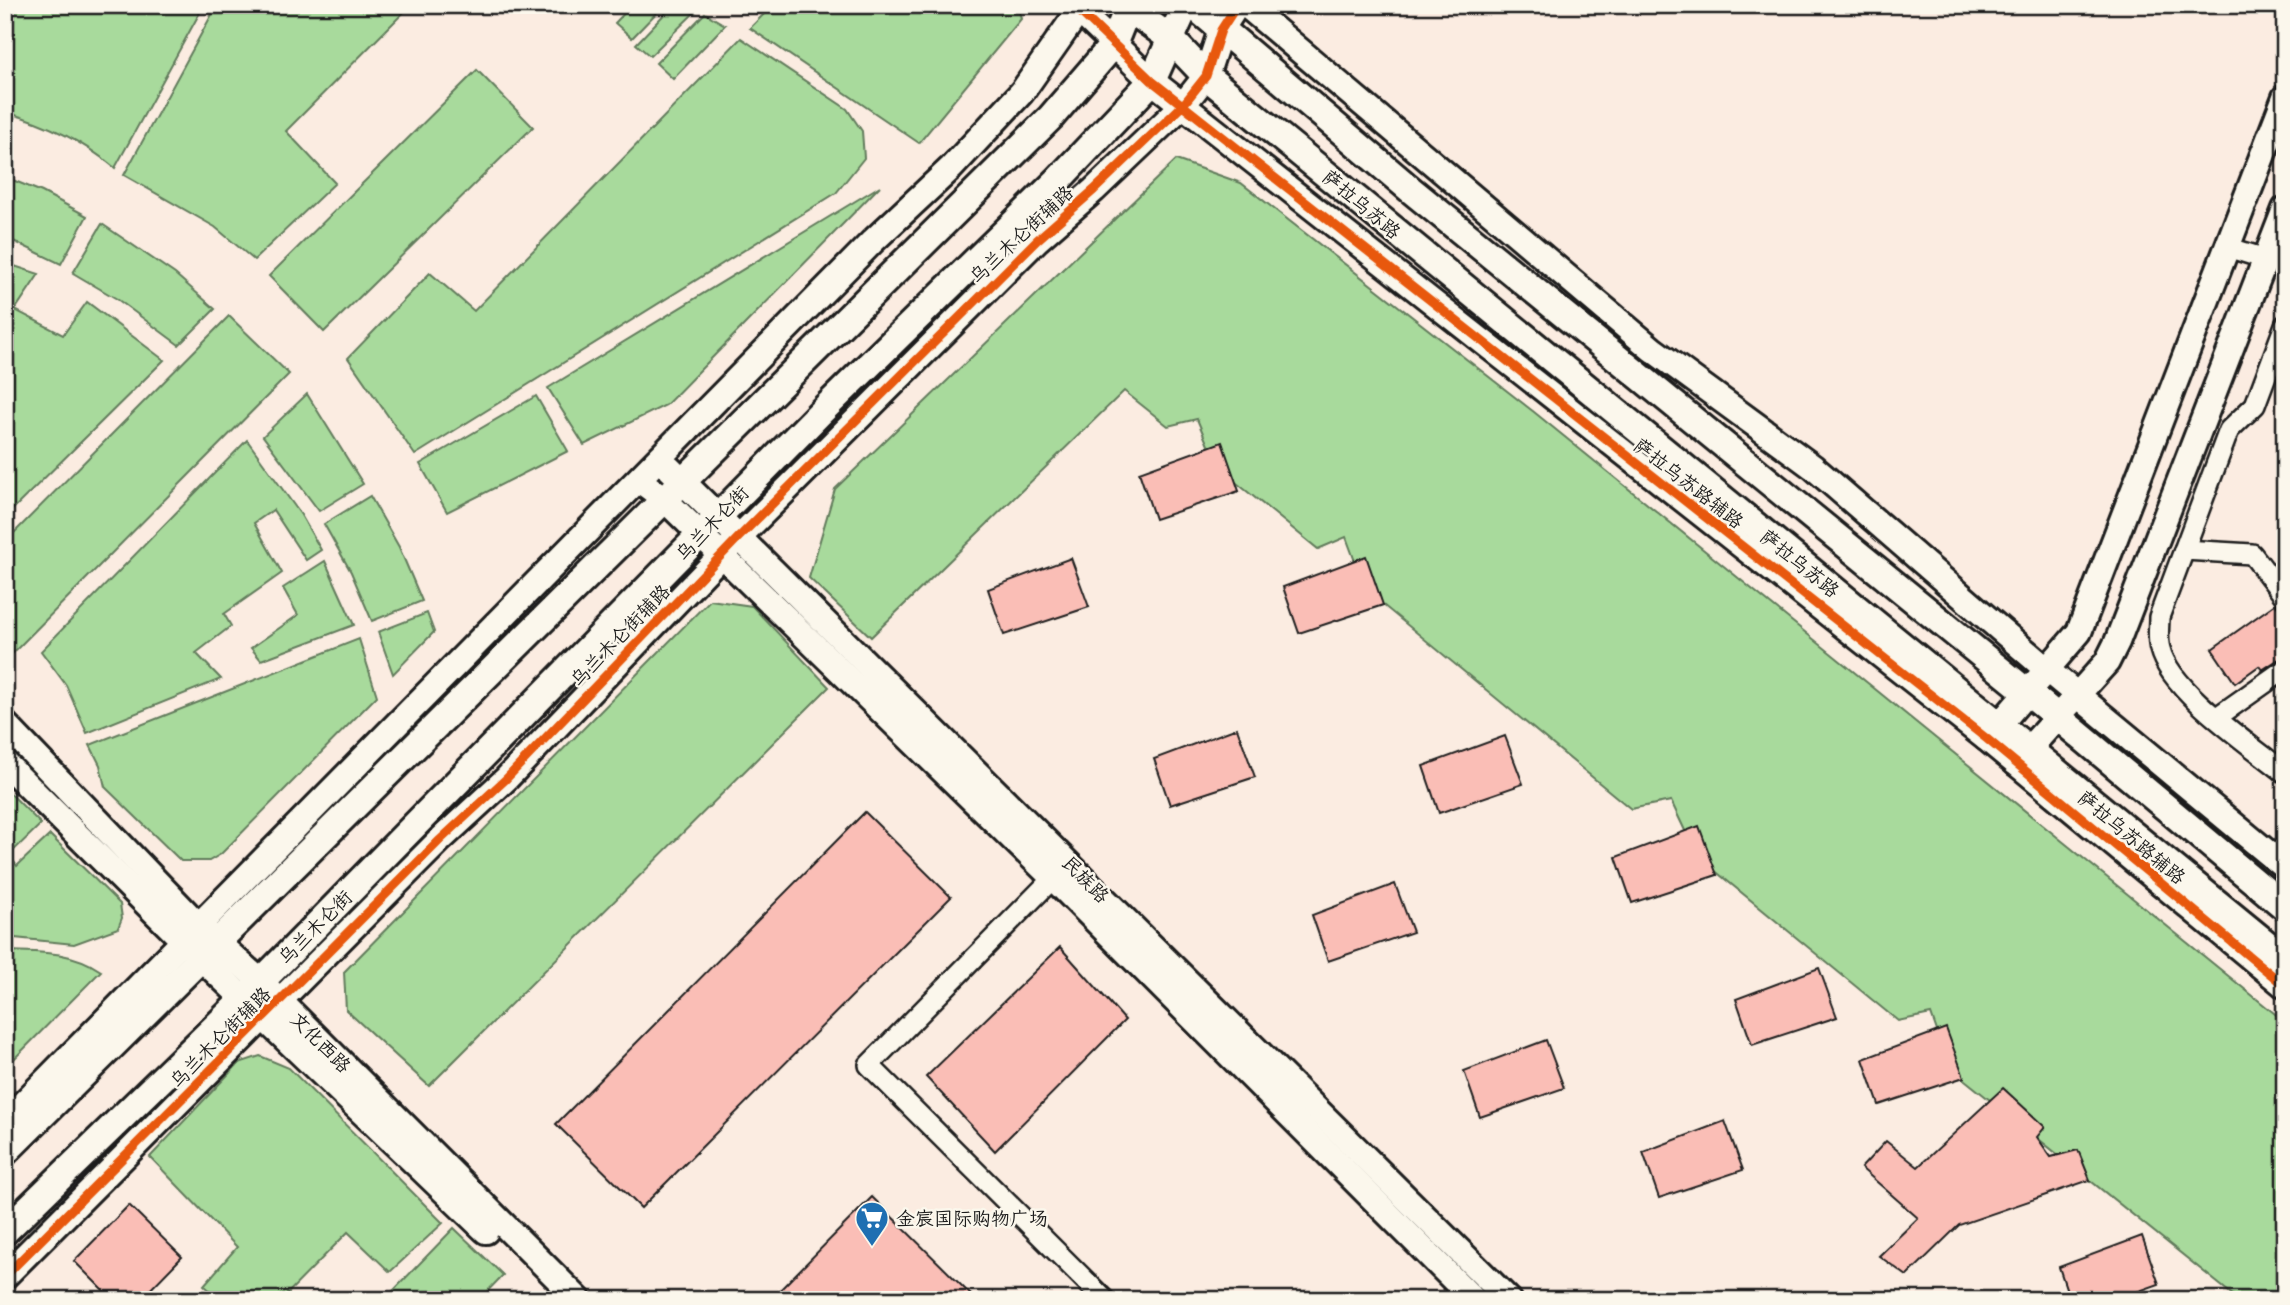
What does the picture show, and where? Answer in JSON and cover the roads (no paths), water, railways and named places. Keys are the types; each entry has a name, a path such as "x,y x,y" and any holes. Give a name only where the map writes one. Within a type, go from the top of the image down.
{"main road":[{"name":"乌兰木仑街","path":"5,1231 252,990 709,527 1057,181 1152,82 1186,5"},
{"path":"1193,5 1411,190 2059,718 2285,906"},
{"name":"萨拉乌苏路","path":"1127,6 1170,38 1206,76 1992,732 2285,959"},
{"path":"5,1152 200,942 683,481 1051,117 1113,45 1127,6"}],"street":[{"name":"乌兰木仑街辅路","path":"5,1276 271,1009 506,779 738,538 1037,240 1183,105 1206,76 1221,30 1237,5"},
{"path":"1246,5 1651,349 1813,467 2046,669 2285,867"},
{"path":"5,1122 200,942 639,480 873,241 960,158 1022,92 1079,7"},
{"name":"萨拉乌苏路辅路","path":"1079,7 1113,45 1152,82 1992,732"},
{"path":"1992,732 2078,632 2285,97"},
{"path":"2022,756 2107,662 2117,642 2275,262 2285,209"},
{"path":"2227,247 2275,262"},
{"path":"2285,324 2255,405 2229,430 2159,617 2160,650 2176,679 2217,718 2285,773"},
{"name":"民族路","path":"660,460 683,481 709,527 720,557 1061,870 1509,1300"},
{"name":"民族路","path":"639,480 709,527 738,538 1474,1300"},
{"path":"2184,550 2252,554 2285,597"},
{"path":"2217,718 2285,669"},
{"name":"文化西路","path":"5,724 200,942"},
{"name":"萨拉乌苏路辅路","path":"2022,756 2285,986"},
{"name":"文化西路","path":"5,763 252,990 558,1300"},
{"path":"1061,870 869,1065 1105,1300"},
{"name":"文化西路","path":"271,1009 579,1300"}],"place":[{"name":"金宸国际购物广场","path":"872,1248"}]}
